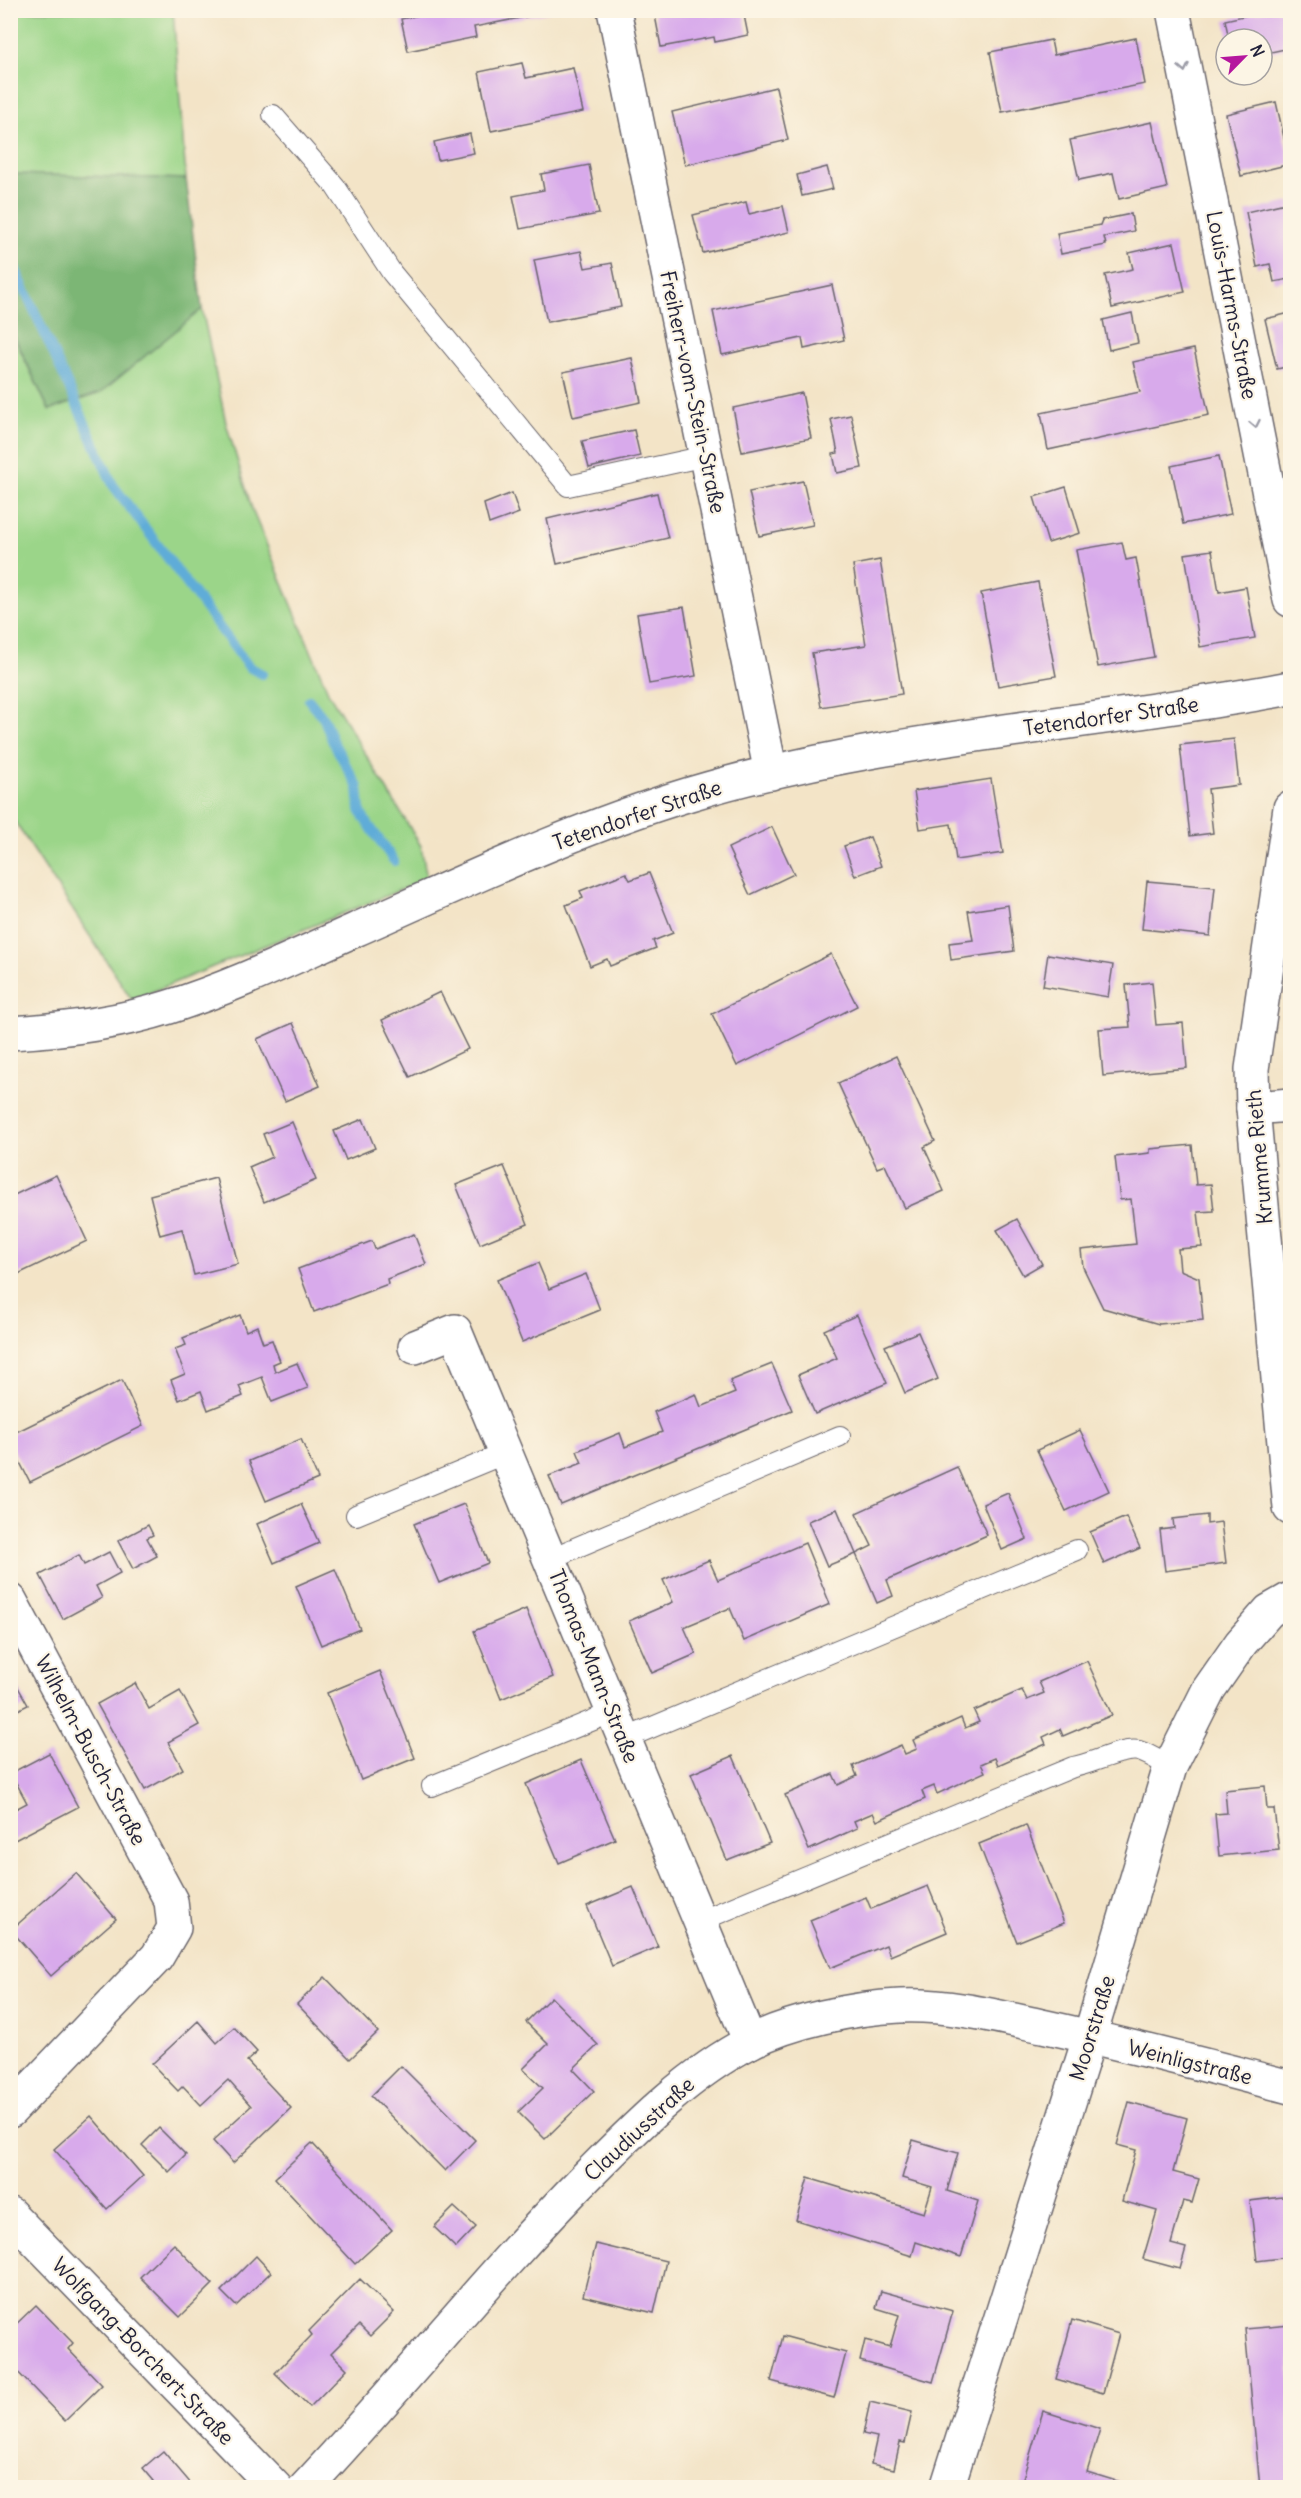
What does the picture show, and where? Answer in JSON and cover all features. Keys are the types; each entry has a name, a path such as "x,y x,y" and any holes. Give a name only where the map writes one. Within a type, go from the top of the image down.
{"street":[{"name":"Freiherr-vom-Stein-Straße","path":"614,10 771,773"},
{"name":"Louis-Harms-Straße","path":"1173,10 1290,600"},
{"name":"Tetendorfer Straße","path":"10,1033 109,1022 168,1008 254,974 573,833 691,794 847,756 929,742 1218,701 1290,688"},
{"name":"Krumme Rieth","path":"1290,808 1252,1069 1253,1108 1290,1508"},
{"path":"1253,1108 1290,1105"},
{"name":"Thomas-Mann-Straße","path":"415,1347 455,1331 750,2042"},
{"name":"Moorstraße","path":"947,2487 1090,2036 1170,1767 1209,1689 1241,1644 1269,1611 1290,1599"},
{"name":"Wilhelm-Busch-Straße","path":"10,1600 171,1901 174,1928 157,1957 10,2111"},
{"name":"Claudiusstraße","path":"305,2487 376,2412 545,2218 620,2143 706,2068 750,2042 783,2028 827,2017 900,2006 938,2008 997,2016 1090,2036"},
{"name":"Weinligstraße","path":"1090,2036 1290,2087"},
{"name":"Wolfgang-Borchert-Straße","path":"10,2214 276,2487"}],"lane":[{"path":"273,115 335,186 392,273 568,486 706,456"},
{"path":"549,1559 840,1436"},
{"path":"357,1515 506,1453"},
{"path":"432,1786 618,1725 1077,1550"},
{"path":"700,1921 1073,1767 1089,1764 1125,1751 1139,1751 1170,1767"}],"green space":[{"path":"11,11 173,11 186,179 11,174"},
{"path":"10,174 186,179 202,309 100,393 49,410 11,329"},
{"path":"202,309 226,423 253,512 329,694 421,846 427,879 132,1000 11,816 10,329 49,410 100,393"}],"building":[{"path":"443,10 551,10 551,12 474,27 476,37 408,51 401,19"},
{"path":"654,10 709,10 710,16 743,10 748,35 715,42 714,37 661,47"},
{"path":"1270,10 1290,10 1290,38 1283,40 1285,49 1274,51 1274,27 1226,27 1225,20"},
{"path":"1136,38 1145,84 1002,112 990,52 1051,40 1054,55"},
{"path":"522,63 526,78 573,68 583,112 491,131 479,72"},
{"path":"776,87 788,140 685,165 672,112"},
{"path":"1276,102 1290,164 1241,176 1226,114"},
{"path":"1152,122 1167,188 1119,199 1113,173 1079,180 1070,140"},
{"path":"470,134 474,153 438,160 434,142"},
{"path":"589,165 599,214 520,229 513,196 544,190 541,174"},
{"path":"827,167 833,189 802,196 797,175"},
{"path":"746,202 749,214 783,206 789,232 703,253 693,215"},
{"path":"1290,202 1290,279 1274,282 1270,264 1257,267 1246,212"},
{"path":"1131,214 1134,231 1104,237 1106,245 1061,254 1057,233 1100,225 1102,220"},
{"path":"1174,243 1185,292 1112,308 1105,275 1133,269 1129,253"},
{"path":"581,251 585,268 612,263 621,307 547,322 534,260"},
{"path":"832,285 844,340 804,349 802,338 722,355 713,311"},
{"path":"1132,313 1138,343 1109,350 1103,320"},
{"path":"1290,313 1290,366 1277,369 1265,319"},
{"path":"1194,349 1209,415 1048,450 1041,413 1140,392 1133,362"},
{"path":"632,358 641,402 573,417 563,372"},
{"path":"802,393 811,438 742,452 733,408"},
{"path":"851,415 862,468 837,473 833,454 838,453 831,419"},
{"path":"634,430 640,456 589,468 582,441"},
{"path":"1219,456 1231,514 1183,524 1171,466"},
{"path":"803,481 813,525 759,536 749,492"},
{"path":"1066,487 1080,533 1048,543 1034,497"},
{"path":"512,493 519,513 489,524 484,504"},
{"path":"657,493 668,538 557,564 547,519"},
{"path":"1122,542 1126,560 1136,558 1154,657 1098,667 1076,550"},
{"path":"1212,550 1219,592 1246,587 1255,638 1200,647 1185,554"},
{"path":"880,560 902,694 821,707 812,653 866,645 853,565"},
{"path":"1038,582 1056,676 998,686 981,593"},
{"path":"684,607 696,676 649,684 637,614"},
{"path":"1234,739 1239,785 1208,789 1213,833 1190,836 1180,745"},
{"path":"991,779 1003,853 956,860 951,824 920,829 914,791"},
{"path":"772,827 794,874 750,895 728,848"},
{"path":"870,837 881,866 855,876 844,846"},
{"path":"626,873 630,880 649,873 673,933 653,941 656,948 610,966 607,959 590,966 566,905 583,898 580,891"},
{"path":"1147,881 1215,887 1210,936 1142,929"},
{"path":"1008,905 1014,951 951,960 949,943 973,940 968,911"},
{"path":"831,954 857,1006 737,1066 712,1014"},
{"path":"1048,954 1113,965 1108,997 1043,986"},
{"path":"1152,982 1156,1025 1183,1023 1187,1068 1103,1076 1099,1029 1130,1027 1126,985"},
{"path":"440,992 468,1049 410,1077 382,1020"},
{"path":"293,1023 320,1086 285,1101 257,1039"},
{"path":"896,1056 935,1141 924,1147 944,1191 905,1208 885,1165 877,1168 838,1083"},
{"path":"363,1119 375,1148 346,1160 334,1131"},
{"path":"292,1122 316,1180 264,1202 249,1167 272,1157 263,1134"},
{"path":"1192,1145 1196,1185 1211,1184 1214,1211 1198,1212 1202,1247 1178,1249 1180,1270 1199,1278 1203,1320 1159,1324 1103,1308 1083,1267 1081,1250 1136,1244 1131,1199 1120,1200 1115,1157 1150,1153 1150,1149"},
{"path":"504,1166 528,1224 480,1244 456,1185"},
{"path":"56,1175 87,1241 10,1278 10,1197"},
{"path":"216,1178 238,1264 194,1275 182,1229 160,1235 150,1195"},
{"path":"1017,1219 1042,1264 1023,1275 997,1230"},
{"path":"414,1234 426,1264 387,1279 388,1284 314,1312 298,1269 372,1241 375,1249"},
{"path":"538,1263 549,1289 586,1274 600,1310 522,1342 497,1280"},
{"path":"240,1315 246,1331 257,1326 263,1343 272,1340 280,1361 273,1364 275,1372 297,1363 308,1388 272,1402 262,1377 239,1386 243,1396 208,1410 201,1391 179,1400 171,1380 185,1374 175,1349 186,1345 183,1338"},
{"path":"857,1315 887,1383 815,1414 798,1375 837,1358 824,1330"},
{"path":"918,1332 938,1379 905,1393 885,1346"},
{"path":"772,1364 792,1410 561,1505 549,1476 582,1463 577,1451 620,1433 625,1447 662,1432 654,1412 696,1394 701,1407 735,1393 730,1381"},
{"path":"122,1380 143,1426 30,1482 10,1443 10,1435"},
{"path":"1080,1430 1109,1491 1066,1511 1037,1450"},
{"path":"301,1439 318,1479 266,1501 249,1461"},
{"path":"957,1467 987,1535 887,1580 893,1596 877,1603 856,1554 872,1546 856,1513"},
{"path":"1008,1493 1027,1539 1002,1550 983,1504"},
{"path":"301,1504 319,1543 274,1563 257,1524"},
{"path":"464,1504 488,1563 439,1583 414,1524"},
{"path":"837,1509 856,1554 827,1566 808,1521"},
{"path":"1207,1515 1207,1524 1221,1522 1226,1563 1165,1571 1160,1530 1174,1528 1173,1519"},
{"path":"1126,1517 1140,1548 1104,1564 1090,1532"},
{"path":"148,1525 153,1535 147,1538 157,1556 133,1569 118,1541"},
{"path":"805,1543 830,1604 744,1641 730,1608 684,1627 696,1654 652,1673 629,1621 673,1602 663,1580 709,1560 718,1580"},
{"path":"109,1552 120,1573 96,1586 102,1598 63,1619 40,1575 79,1555 84,1565"},
{"path":"335,1569 360,1629 321,1645 296,1586"},
{"path":"526,1609 553,1677 501,1699 474,1631"},
{"path":"1087,1661 1112,1715 1063,1736 1060,1729 1043,1737 1046,1744 998,1765 995,1758 981,1764 985,1772 937,1794 934,1786 922,1791 925,1799 877,1821 873,1813 854,1821 857,1828 809,1850 785,1795 833,1774 838,1785 857,1776 853,1766 901,1745 905,1754 917,1749 913,1740 961,1718 965,1728 979,1722 974,1711 1022,1690 1027,1700 1044,1693 1039,1682"},
{"path":"380,1671 415,1758 361,1780 327,1693"},
{"path":"14,1680 28,1705 10,1714 10,1682"},
{"path":"135,1683 149,1709 180,1691 199,1725 168,1742 183,1769 145,1790 97,1704"},
{"path":"49,1753 78,1807 11,1842 10,1812 27,1803 11,1773"},
{"path":"733,1756 770,1843 727,1860 691,1774"},
{"path":"581,1760 615,1839 559,1863 526,1784"},
{"path":"1265,1786 1267,1809 1274,1809 1279,1850 1219,1856 1215,1814 1227,1813 1225,1790"},
{"path":"1026,1825 1064,1923 1017,1942 979,1844"},
{"path":"76,1873 116,1919 51,1976 11,1930"},
{"path":"928,1886 947,1932 890,1956 886,1945 830,1968 810,1920 866,1897 871,1909"},
{"path":"633,1887 658,1947 612,1966 587,1906"},
{"path":"325,1977 378,2032 350,2059 297,2004"},
{"path":"551,1997 598,2045 573,2069 594,2091 545,2139 518,2112 543,2088 523,2069 548,2044 526,2022"},
{"path":"198,2021 217,2043 234,2027 257,2052 247,2061 291,2108 233,2163 213,2141 251,2106 228,2080 201,2105 183,2086 178,2091 152,2064"},
{"path":"401,2066 475,2140 445,2171 371,2096"},
{"path":"1129,2102 1187,2118 1173,2172 1199,2179 1192,2203 1183,2201 1171,2244 1186,2248 1180,2269 1143,2259 1157,2211 1122,2201 1136,2150 1117,2145"},
{"path":"91,2116 143,2176 107,2209 54,2149"},
{"path":"159,2128 186,2155 169,2172 142,2145"},
{"path":"913,2140 958,2153 947,2191 978,2201 961,2257 916,2242 912,2256 796,2220 808,2178 924,2213 932,2187 902,2178"},
{"path":"312,2143 392,2230 355,2264 275,2178"},
{"path":"1290,2196 1290,2257 1257,2261 1250,2201"},
{"path":"454,2207 476,2227 456,2248 434,2227"},
{"path":"174,2244 213,2284 180,2317 140,2277"},
{"path":"596,2244 666,2261 654,2313 583,2296"},
{"path":"256,2256 271,2272 236,2306 221,2291"},
{"path":"360,2279 394,2312 370,2336 359,2325 331,2353 347,2369 310,2407 275,2373 312,2335 309,2331"},
{"path":"881,2291 953,2311 933,2382 860,2361 865,2340 890,2347 899,2315 876,2308"},
{"path":"36,2305 73,2343 68,2349 102,2385 65,2421 10,2364 10,2343 16,2338 10,2330"},
{"path":"1072,2320 1119,2334 1103,2393 1056,2379"},
{"path":"1290,2325 1290,2488 1260,2488 1245,2329"},
{"path":"783,2336 846,2353 834,2398 771,2381"},
{"path":"870,2402 912,2412 905,2443 900,2442 894,2469 871,2464 877,2437 863,2434"},
{"path":"1043,2411 1100,2429 1087,2472 1123,2483 1122,2488 1020,2488"},
{"path":"163,2451 193,2486 192,2488 147,2488 154,2481 143,2468"}],"waterway":[{"path":"10,257 113,485 249,667 262,674"},
{"path":"309,700 324,719 332,740 358,787 360,810 364,818 394,861"}]}
